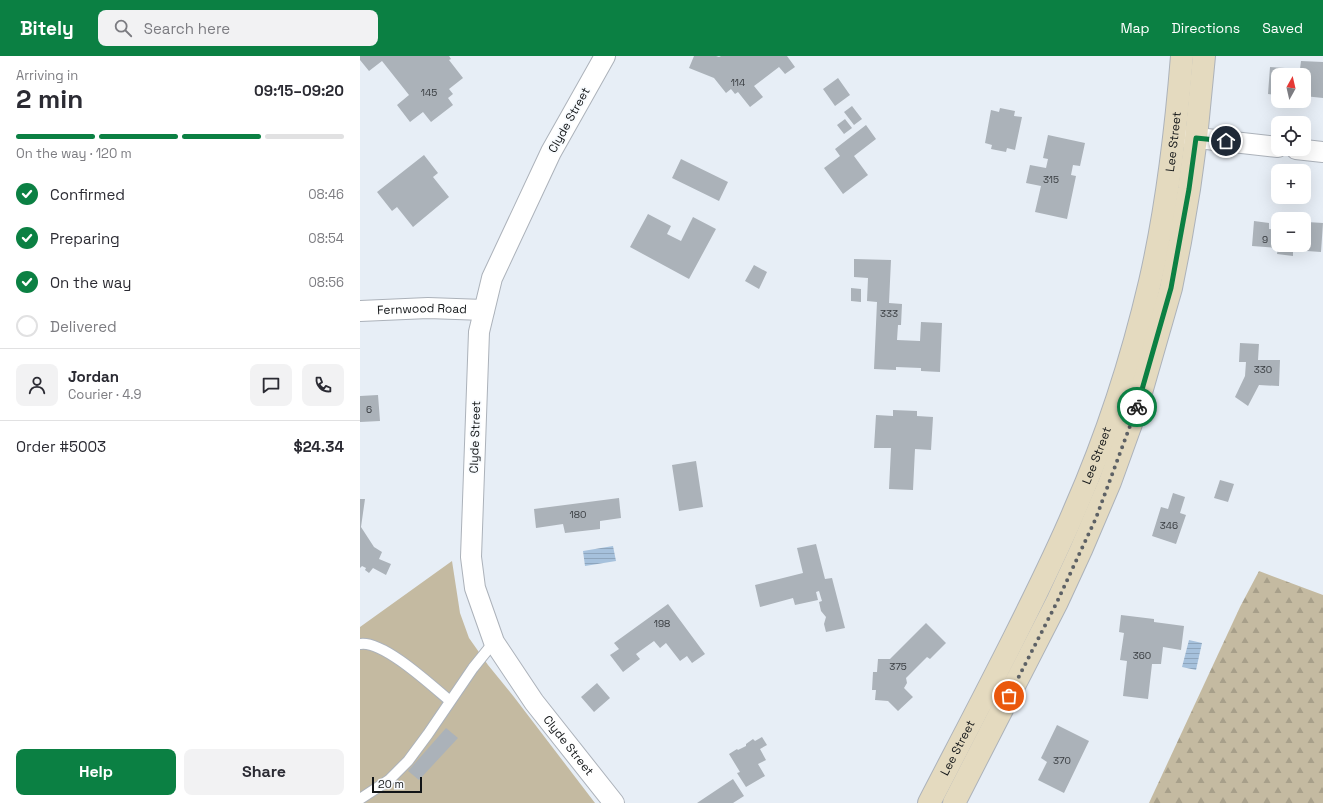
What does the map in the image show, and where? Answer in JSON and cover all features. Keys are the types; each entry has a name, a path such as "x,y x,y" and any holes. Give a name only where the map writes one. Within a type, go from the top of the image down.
{"main road":[{"name":"Lee Street","path":"929,803 1062,540 1076,509 1102,442 1128,362 1150,283 1166,195 1182,56"},
{"name":"Lee Street","path":"954,803 1082,550 1125,443 1149,368 1171,288 1189,189 1196,138 1204,56"}],"street":[{"name":"Clyde Street","path":"603,57 551,152 506,245 492,278 479,332 471,557 475,588 494,642 534,702 614,803"},
{"path":"1174,135 1271,146"},
{"path":"1311,151 1323,152"},
{"name":"Fernwood Road","path":"360,311 428,308 484,310"}],"lane":[{"path":"360,799 389,780 408,761 473,668 494,642"},
{"path":"360,644 375,646 388,652 450,701"}],"green space":[{"path":"452,561 460,613 469,638 488,665 595,803 360,803 360,627"},
{"path":"1259,571 1323,595 1323,803 1149,803 1240,607"}],"water":[{"path":"613,546 616,561 585,566 583,551"},
{"path":"1189,640 1202,643 1196,670 1182,667"}],"building":[{"path":"360,56 449,56 451,59 449,60 463,78 449,89 453,94 448,98 453,105 431,122 423,112 410,122 397,105 409,95 382,61 369,71 360,60"},
{"path":"694,56 787,56 795,67 785,74 779,67 754,86 763,97 750,107 738,92 735,94 731,89 726,93 714,78 689,68"},
{"path":"1301,61 1323,62 1323,98 1311,97 1311,68 1300,68"},
{"path":"1270,67 1285,68 1271,68 1271,94 1268,94"},
{"path":"838,78 850,95 835,106 823,89"},
{"path":"852,106 862,119 854,125 844,112"},
{"path":"1000,108 1015,111 1014,116 1022,117 1015,150 1007,148 1006,152 991,149 992,145 985,143 991,110 999,112"},
{"path":"845,119 852,128 844,134 837,125"},
{"path":"866,125 876,139 854,156 868,175 843,194 824,168 840,156 835,149"},
{"path":"1048,135 1085,143 1080,166 1073,165 1071,175 1076,176 1067,219 1035,212 1041,186 1026,183 1030,165 1046,168 1048,159 1043,158"},
{"path":"424,155 438,173 433,177 449,197 413,227 397,207 392,211 377,192"},
{"path":"681,159 728,182 719,201 672,178"},
{"path":"648,214 671,226 667,234 681,241 693,217 716,229 689,279 630,247"},
{"path":"1254,221 1269,223 1269,229 1271,229 1271,247 1252,246"},
{"path":"1311,222 1323,223 1321,252 1311,251"},
{"path":"1277,252 1293,252 1293,256 1277,254"},
{"path":"854,259 891,260 889,303 902,304 901,325 898,325 897,340 920,341 921,322 942,323 940,372 921,371 921,368 896,367 896,370 874,369 877,302 867,301 868,278 854,277"},
{"path":"754,265 767,272 759,289 745,281"},
{"path":"851,288 861,289 861,302 851,301"},
{"path":"1240,343 1259,344 1258,360 1280,360 1279,386 1259,385 1248,406 1235,397 1245,376 1246,362 1239,362"},
{"path":"378,395 380,421 360,422 360,396"},
{"path":"893,410 917,411 917,416 933,417 931,450 915,449 913,490 889,489 891,448 874,448 876,415 893,416"},
{"path":"696,461 703,507 679,511 672,465"},
{"path":"1220,480 1234,484 1228,502 1214,498"},
{"path":"1173,493 1185,497 1180,513 1186,515 1176,544 1152,536 1161,507 1168,509"},
{"path":"619,498 621,518 600,521 600,529 565,533 563,524 536,528 534,509"},
{"path":"360,499 365,499 361,527 374,547 382,552 379,559 391,564 386,575 373,568 369,573 365,570 366,568 362,566 360,568"},
{"path":"816,544 825,579 832,578 845,628 826,632 824,624 826,617 821,611 819,602 822,601 819,591 816,592 818,600 795,605 793,598 760,607 755,585 803,573 797,548"},
{"path":"668,604 705,654 692,663 687,656 680,661 666,643 660,648 654,641 636,654 640,659 623,672 610,655 619,649 614,643"},
{"path":"1121,615 1154,619 1154,622 1184,626 1181,650 1163,647 1161,664 1152,664 1148,699 1123,696 1127,661 1120,660 1124,633 1119,632"},
{"path":"926,623 946,643 930,659 927,657 906,678 907,683 904,688 913,697 898,711 888,701 875,700 876,690 872,690 873,672 877,672 878,659 890,659"},
{"path":"597,683 610,698 594,712 581,697"},
{"path":"1057,725 1089,741 1064,793 1038,780 1047,762 1041,758"},
{"path":"446,728 458,738 419,780 408,771"},
{"path":"762,737 767,745 760,749 766,760 758,764 765,776 746,787 737,773 740,772 729,754 746,746 746,744 753,739 755,741"},
{"path":"733,779 744,796 733,803 697,803"}],"way so far":[{"path":"1009,696 1082,550 1110,482 1137,407"}],"route":[{"path":"1137,407 1171,288 1189,189 1196,138 1226,141"}]}
